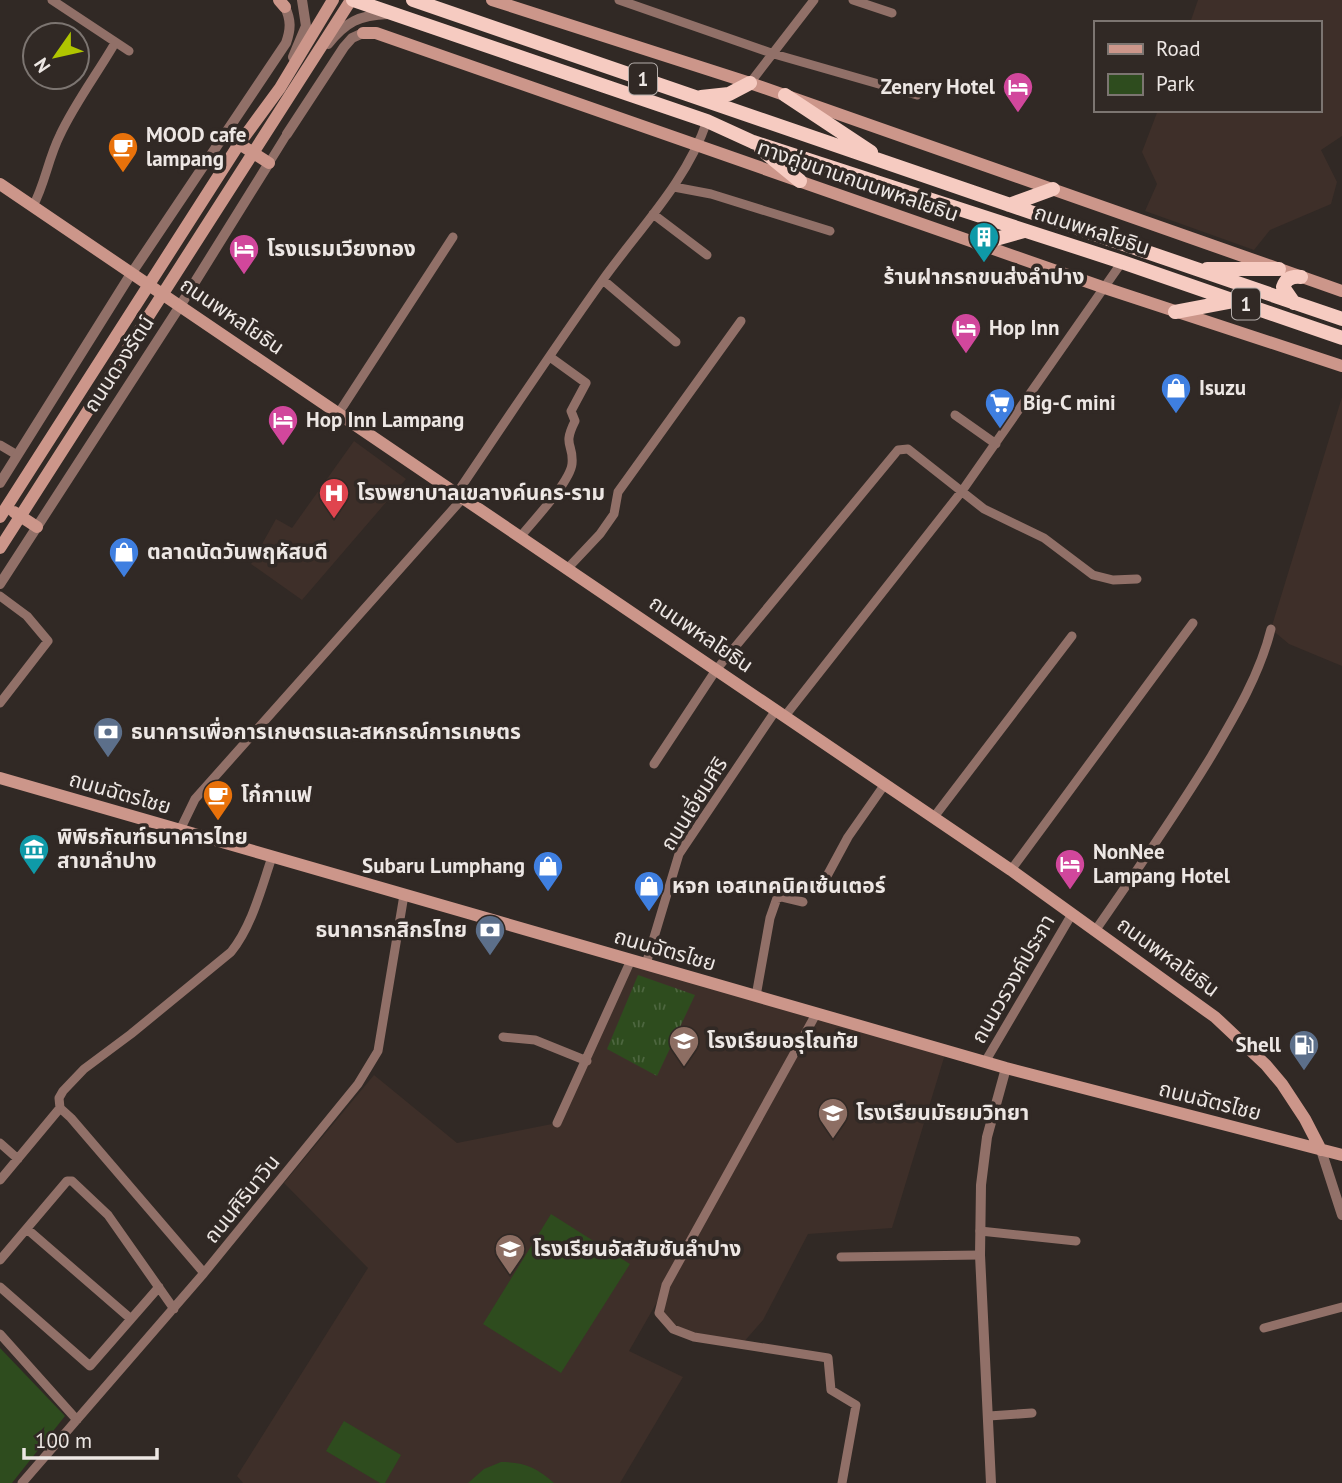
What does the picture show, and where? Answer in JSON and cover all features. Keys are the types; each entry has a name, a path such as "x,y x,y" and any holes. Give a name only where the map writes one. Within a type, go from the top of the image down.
{"highway":[{"name":"ถนนพหลโยธิน","path":"352,0 708,121 752,142 1122,262 1342,338"},
{"name":"ถนนพหลโยธิน","path":"419,1 1342,319"},
{"path":"696,97 729,94 750,83"},
{"path":"785,95 889,163"},
{"path":"752,142 800,181"},
{"path":"1009,205 1053,189"},
{"path":"978,244 1025,230"},
{"path":"1122,262 1127,246"},
{"path":"1195,269 1279,269"},
{"path":"1294,303 1283,287 1287,279 1301,276"},
{"path":"1181,314 1235,300"}],"main road":[{"path":"37,527 2,509 239,144 280,88 333,0"},
{"path":"0,548 352,0"},
{"name":"1","path":"498,1 785,95 1342,291"},
{"name":"ทางคู่ขนานถนนพหลโยธิน","path":"363,33 376,33 1105,288 1342,366"},
{"path":"224,134 268,163"},
{"name":"ถนนพหลโยธิน","path":"0,184 934,817 1215,1017 1266,1065 1306,1119 1321,1150"},
{"name":"ถนนฉัตรไชย","path":"0,778 1006,1068 1321,1150"},
{"path":"1321,1150 1342,1155"}],"street":[{"path":"51,0 129,51"},
{"path":"280,88 306,26 302,0"},
{"path":"619,0 774,54 917,95"},
{"path":"750,83 814,0"},
{"path":"853,0 892,13"},
{"path":"0,483 131,273 286,43 290,17 282,3"},
{"path":"312,63 341,28 352,21 373,15 395,14"},
{"path":"268,163 344,47 352,38 363,33"},
{"path":"33,206 42,190 47,167 64,127 116,43"},
{"path":"180,830 195,799 460,496 603,280 674,187 699,145 708,121"},
{"name":"ถนนดวงรัตน์","path":"0,584 180,306 268,163"},
{"path":"674,187 711,194 830,231"},
{"path":"653,214 708,255"},
{"path":"338,414 453,237"},
{"name":"ถนนเอี่ยมศิริ","path":"646,964 679,854 780,713 962,491 1122,262"},
{"path":"603,280 676,342"},
{"path":"567,569 600,534 614,514 618,492 741,321"},
{"path":"521,536 570,470 572,461 567,439 575,421 571,411 586,383 550,357"},
{"path":"955,415 996,444"},
{"path":"0,445 18,455"},
{"path":"654,764 716,670 898,450 908,449 984,509 1060,548 1093,575 1113,580 1137,579"},
{"path":"0,596 27,616 48,641 0,704"},
{"path":"1011,870 1193,623"},
{"path":"1096,931 1187,797 1232,721 1258,667 1270,629"},
{"path":"934,817 1072,636"},
{"path":"821,887 848,837 885,784"},
{"path":"204,1273 60,1108 59,1098 84,1069 231,952 258,901 272,857"},
{"name":"ถนนศิรินาวิน","path":"22,1483 174,1309 358,1084 378,1051 404,895"},
{"path":"755,996 770,918 777,898 803,902"},
{"name":"ถนนวรวงค์ประภา","path":"985,1062 1072,914"},
{"path":"557,1123 631,960"},
{"path":"816,1014 666,1285 659,1313 673,1329 694,1336 828,1358 831,1390 856,1405 842,1483"},
{"path":"503,1037 535,1040 587,1061"},
{"path":"991,1483 980,1255 981,1185 987,1137 1006,1068"},
{"path":"0,1180 60,1108"},
{"path":"0,1143 18,1159"},
{"path":"1321,1150 1342,1215"},
{"path":"0,1260 67,1181 72,1181 108,1215 174,1309"},
{"path":"27,1229 131,1319"},
{"path":"980,1231 1076,1241"},
{"path":"841,1257 980,1255"},
{"path":"0,1287 90,1366 159,1287"},
{"path":"1264,1328 1342,1307"},
{"path":"0,1334 77,1420"},
{"path":"989,1416 1032,1413"}],"shaded area":[{"path":"1198,0 1342,0 1342,136 1321,150 1337,182 1331,204 1270,230 1254,250 1145,211 1157,184 1142,152 1157,112 1321,112 1321,21 1191,21"},
{"path":"1342,397 1342,666 1289,644 1271,629"},
{"name":"โรงพยาบาลเขลางค์นคร-ราม","path":"354,441 406,479 302,600 251,564 276,519 292,528"},
{"path":"631,960 946,1051 892,1228 808,1234 763,1320 742,1344 673,1329 659,1313 665,1288 629,1351 683,1377 620,1483 243,1483 237,1476 368,1268 284,1183 374,1075 457,1143 557,1123"}],"green space":[{"path":"638,975 695,995 657,1076 607,1049"},
{"path":"551,1214 630,1264 561,1373 483,1324"},
{"path":"0,1348 65,1416 12,1483 0,1483"},
{"path":"344,1421 401,1455 385,1483 380,1483 326,1451"},
{"path":"501,1462 530,1467 554,1483 468,1483 484,1469"}],"place":[{"name":"Zenery Hotel","path":"1018,114"},
{"name":"MOOD cafe lampang","path":"123,174"},
{"name":"ร้านฝากรถขนส่งลำปาง","path":"984,264"},
{"name":"โรงแรมเวียงทอง","path":"244,276"},
{"name":"Hop Inn","path":"966,355"},
{"name":"Isuzu","path":"1176,415"},
{"name":"Big-C mini","path":"1000,430"},
{"name":"Hop Inn Lampang","path":"283,447"},
{"name":"โรงพยาบาลเขลางค์นคร-ราม","path":"334,520"},
{"name":"ตลาดนัดวันพฤหัสบดี","path":"124,579"},
{"name":"ธนาคารเพื่อการเกษตรและสหกรณ์การเกษตร","path":"108,759"},
{"name":"โก๋กาแฟ","path":"218,822"},
{"name":"พิพิธภัณฑ์ธนาคารไทย สาขาลำปาง","path":"34,876"},
{"name":"NonNee Lampang Hotel","path":"1070,891"},
{"name":"Subaru Lumphang","path":"548,893"},
{"name":"หจก เอสเทคนิคเซ้นเตอร์","path":"649,913"},
{"name":"ธนาคารกสิกรไทย","path":"490,957"},
{"name":"โรงเรียนอรุโณทัย","path":"684,1068"},
{"name":"Shell","path":"1304,1072"},
{"name":"โรงเรียนมัธยมวิทยา","path":"833,1140"},
{"name":"โรงเรียนอัสสัมชันลำปาง","path":"510,1276"}]}
